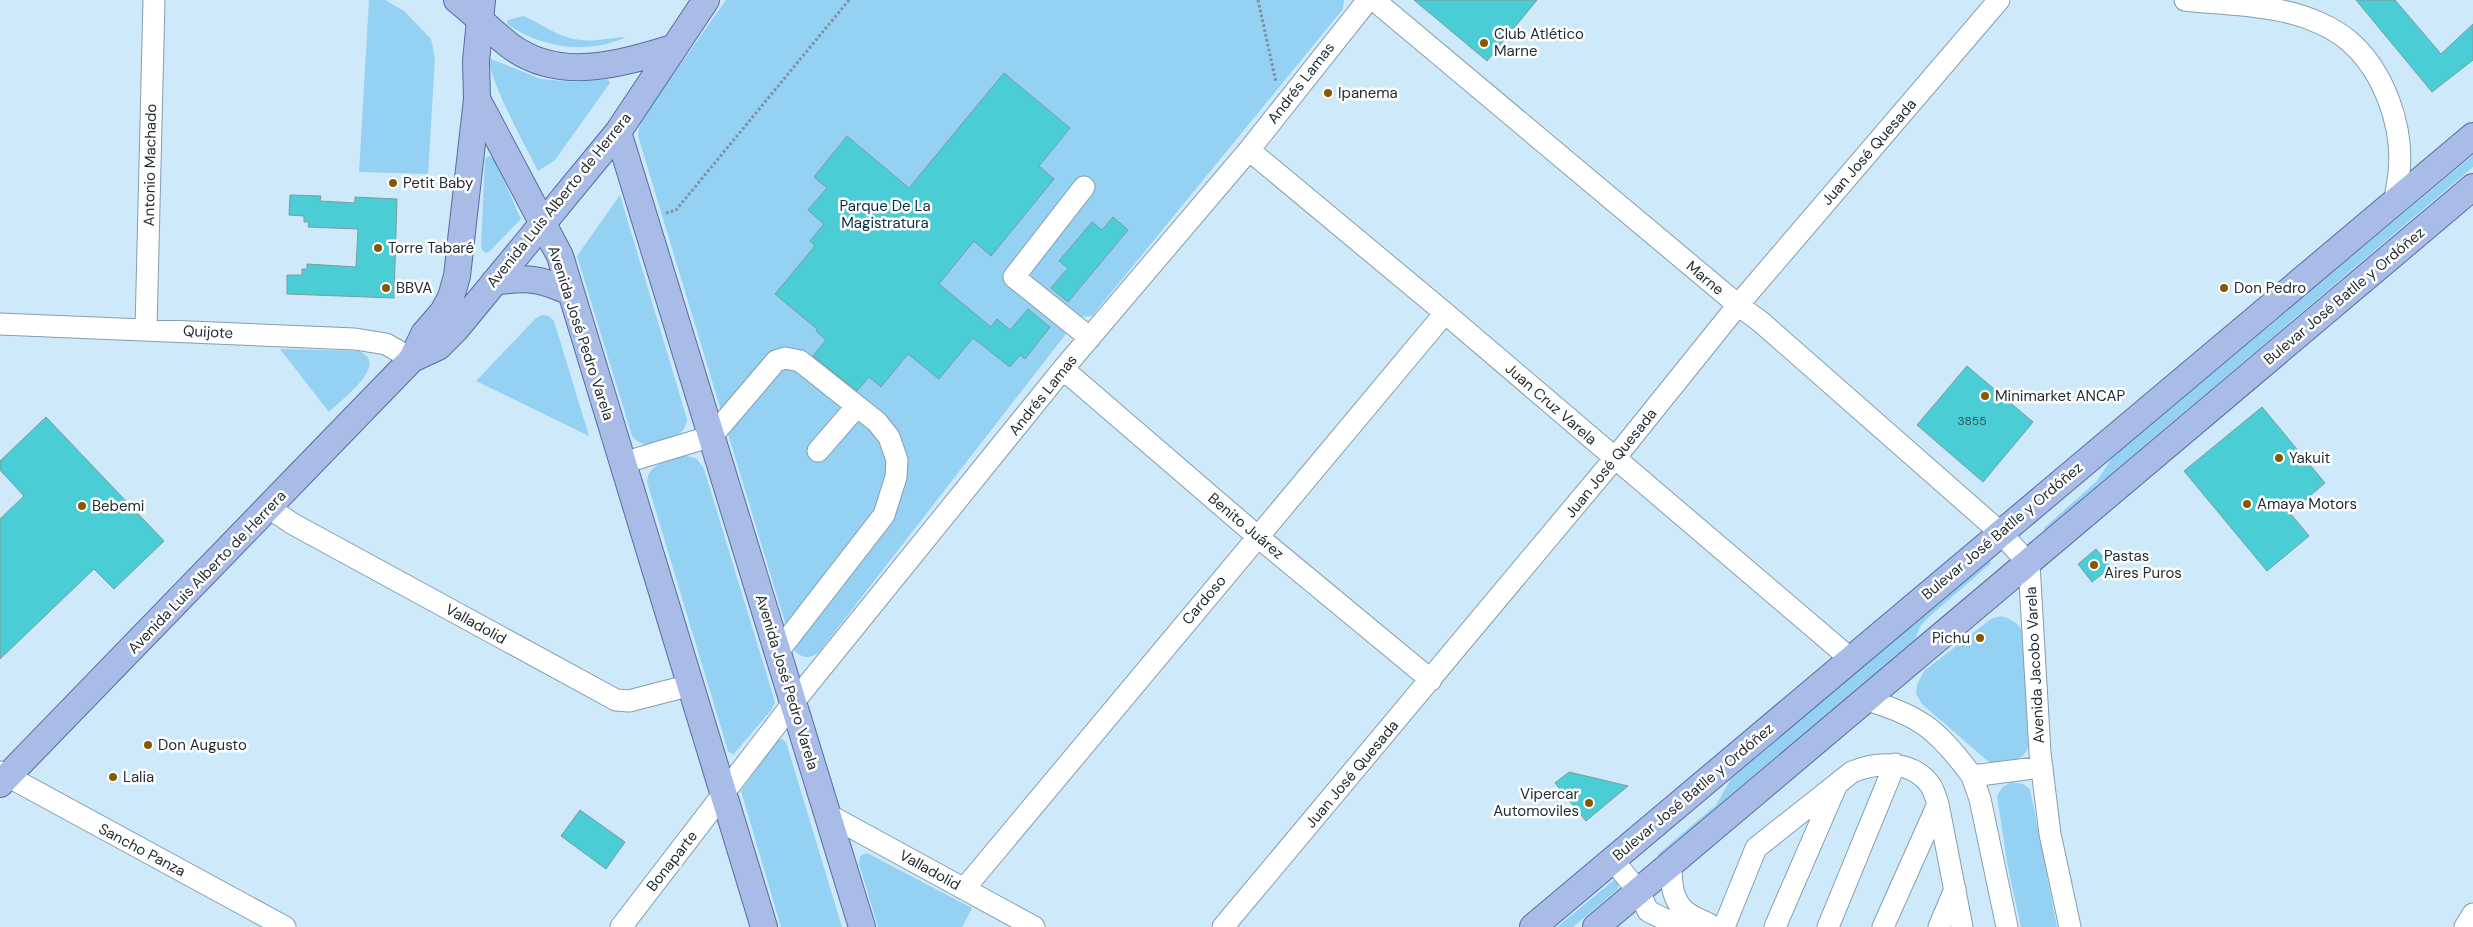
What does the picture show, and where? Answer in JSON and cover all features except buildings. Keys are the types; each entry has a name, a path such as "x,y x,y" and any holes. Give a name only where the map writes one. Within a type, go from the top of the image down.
{"main road":[{"path":"457,0 480,9 511,47 532,58 554,65 585,68 601,67 672,48"},
{"name":"Avenida Luis Alberto de Herrera","path":"412,359 438,347 456,329 618,132 672,48 706,0"},
{"name":"Avenida Luis Alberto de Herrera","path":"2,778 269,508 412,359 424,334 443,312 451,297 457,276 476,99 476,61 480,9"},
{"name":"Avenida José Pedro Varela","path":"476,99 560,256 764,927"},
{"name":"Avenida José Pedro Varela","path":"618,132 862,927"},
{"name":"Bulevar José Batlle y Ordóñez","path":"1533,927 2473,136"},
{"name":"Bulevar José Batlle y Ordóñez","path":"1596,927 1866,700 1931,642 2029,564 2473,188"},
{"path":"494,282 519,279 544,280 570,292"}],"street":[{"name":"Antonio Machado","path":"146,329 154,0"},
{"name":"Andrés Lamas","path":"723,794 793,703 1064,369 1249,150 1368,0"},
{"name":"Marne","path":"1374,0 1738,305 1761,322 2001,533 2029,564"},
{"name":"Juan José Quesada","path":"1223,927 1615,458 1738,305 1999,0"},
{"path":"2185,0 2240,4 2288,12 2308,18 2348,39 2373,68 2393,115 2398,139 2400,171 2394,203"},
{"name":"Juan Cruz Varela","path":"1249,150 1445,312 1852,660"},
{"path":"1084,187 1014,276 1090,338"},
{"name":"Cardoso","path":"964,889 1445,312"},
{"name":"Quijote","path":"0,324 355,339 386,344 412,359"},
{"path":"623,463 712,436 776,361 786,358 800,361 877,422 890,437 897,460 893,493 884,515 777,652"},
{"name":"Benito Juárez","path":"1064,369 1258,536 1431,680"},
{"path":"818,450 857,406"},
{"name":"Valladolid","path":"269,508 293,524 616,700 629,701 691,685"},
{"name":"Avenida Jacobo Varela","path":"2029,564 2042,767 2050,834 2070,927"},
{"path":"1866,700 1908,713 1924,723 1954,752 1972,776 1980,799 2007,927"},
{"path":"1828,927 1895,764"},
{"path":"1724,927 1756,848 1838,782 1868,765 1895,764 1913,771 1930,785 1938,804 1962,927"},
{"path":"1972,776 2042,767"},
{"name":"Sancho Panza","path":"2,778 285,927"},
{"path":"1775,927 1838,782"},
{"name":"Bonaparte","path":"621,927 723,794"},
{"path":"1883,927 1938,804"},
{"name":"Valladolid","path":"827,814 1034,927"},
{"path":"1612,859 1639,892 1648,911 1680,927"},
{"path":"1672,865 1672,880 1677,902 1686,912 1713,927"},
{"path":"1939,927 1955,888"},
{"path":"2465,927 2473,914"}],"path":[{"path":"645,219 676,210 849,0"},
{"path":"1258,0 1281,109"}],"green space":[{"path":"369,0 385,0 404,11 431,39 435,58 428,174 359,172"},
{"name":"Parque De La Magistratura","path":"726,0 1344,0 1343,9 1092,316 1079,317 819,652 808,657 802,656 793,649 638,136 640,121"},
{"path":"523,16 558,34 573,39 593,40 626,37 596,46 565,46 550,43 535,39 507,24 508,20"},
{"path":"491,59 541,79 574,82 608,79 610,83 555,160 538,171 500,95 490,66"},
{"path":"2473,155 2473,167 2045,530 2044,528 2097,481 2111,459 2120,451"},
{"path":"489,156 494,159 521,219 486,253 482,250 481,246 485,158"},
{"path":"620,195 687,419 685,427 680,434 664,443 655,445 638,442 632,436 577,256"},
{"path":"542,315 549,316 554,321 589,436 476,381 536,318"},
{"path":"280,349 359,351 366,355 370,364 363,379 329,412"},
{"path":"685,455 697,459 704,469 775,702 772,709 733,755 728,751 647,482 648,476 655,467"},
{"path":"1990,560 1991,563 1921,625 1915,639 1657,855 1716,805 1731,779"},
{"path":"2001,616 2014,622 2023,633 2028,747 2026,752 2017,759 2007,762 1990,763 1922,704 1916,694 1917,685 1924,671 1991,619"},
{"path":"782,739 786,742 842,927 781,927 741,791 777,740"},
{"path":"2011,782 2023,784 2030,789 2057,927 2021,927 2008,868 1997,796 2002,788"},
{"path":"867,853 972,908 962,927 878,927 859,864 860,856"},
{"path":"1614,880 1619,882 1618,889 1573,927 1557,927"}],"place":[{"name":"Club Atlético Marne","path":"1484,43"},
{"name":"Ipanema","path":"1328,93"},
{"name":"Petit Baby","path":"393,183"},
{"name":"Torre Tabaré","path":"378,248"},
{"name":"BBVA","path":"386,288"},
{"name":"Don Pedro","path":"2224,288"},
{"name":"Minimarket ANCAP","path":"1985,396"},
{"name":"Yakuit","path":"2279,458"},
{"name":"Amaya Motors","path":"2247,504"},
{"name":"Bebemi","path":"82,506"},
{"name":"Pastas Aires Puros","path":"2094,565"},
{"name":"Pichu","path":"1980,638"},
{"name":"Don Augusto","path":"148,745"},
{"name":"Lalia","path":"113,777"},
{"name":"Vipercar Automoviles","path":"1589,803"}]}
